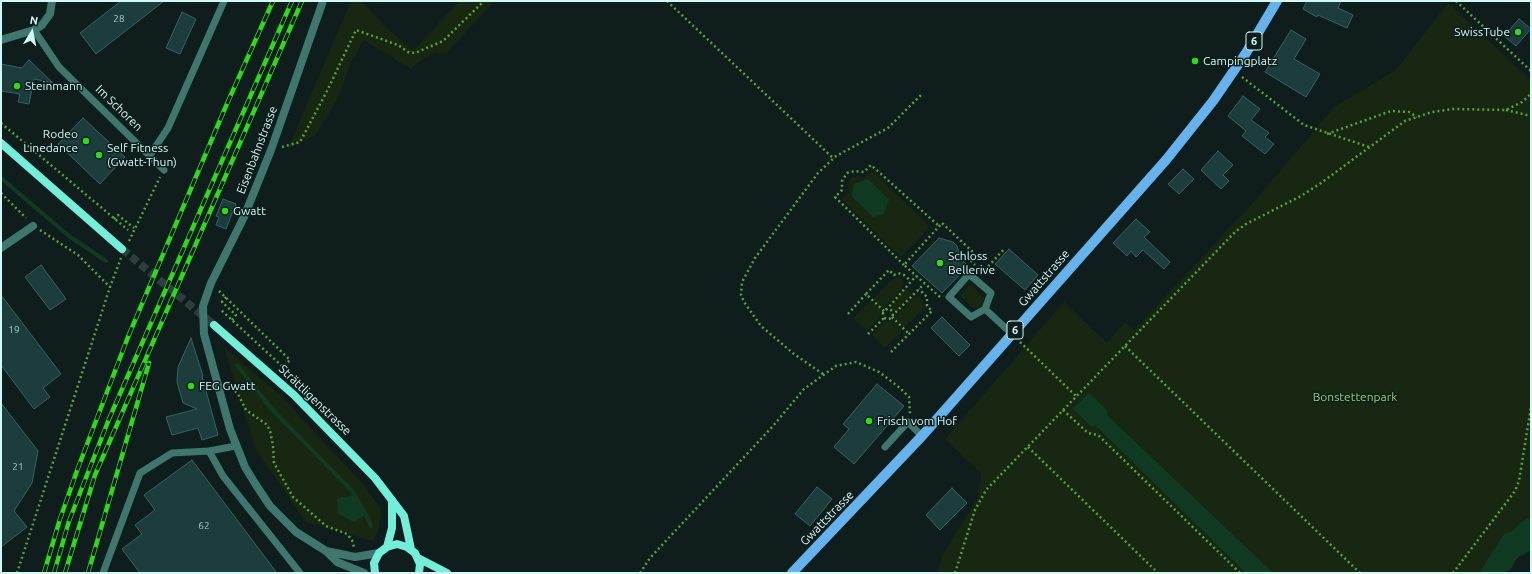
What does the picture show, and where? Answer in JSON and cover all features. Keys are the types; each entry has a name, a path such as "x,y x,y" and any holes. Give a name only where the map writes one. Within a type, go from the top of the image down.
{"main road":[{"name":"Gwattstrasse","path":"792,573 922,436 1171,154 1201,118 1233,71 1277,1"},
{"path":"1,143 122,253"},
{"name":"Strättligenstrasse","path":"214,325 294,395 375,478 404,516 411,549"},
{"path":"387,547 392,528 392,499"},
{"path":"375,573 374,563 379,553 387,547 397,544 411,549 418,558 447,573"},
{"path":"418,558 419,573"}],"street":[{"path":"1,40 34,30 47,20 52,1"},
{"name":"Eisenbahnstrasse","path":"323,1 271,150 244,217 211,284 204,306 204,334 236,446 252,479 270,506 296,532 326,551 337,562 364,573"},
{"path":"1,248 33,226"},
{"name":"Eisenbahnstrasse","path":"326,551 355,557 379,553"}],"lane":[{"path":"150,155 168,128 224,1"},
{"name":"Im Schoren","path":"34,30 59,66 164,170"},
{"path":"969,274 991,294 985,310 971,317 949,297 969,274"},
{"path":"985,310 1012,334"},
{"path":"885,447 908,422 922,436"},
{"path":"103,573 140,473 172,452 209,451 236,446"},
{"path":"209,451 223,476 300,573"}],"path":[{"path":"271,150 300,142 327,91 356,30 398,45 408,52 415,53 443,41 484,1"},
{"path":"667,1 833,158"},
{"path":"1456,1 1531,71"},
{"path":"1233,71 1297,120 1327,134 1369,148"},
{"path":"823,374 794,354 761,326 744,302 741,290 745,275 755,258 805,188 833,158 888,128 922,94"},
{"path":"1506,110 1522,102 1531,94"},
{"path":"954,573 980,499 986,490 1235,232 1246,224 1301,196 1342,170 1405,121 1453,109 1506,110 1531,116"},
{"path":"1327,134 1391,111 1409,112 1417,117"},
{"path":"1,123 128,230"},
{"path":"939,226 871,164 864,172 855,171 846,173 842,180 842,190 835,197 924,284 940,297 949,297"},
{"path":"128,243 134,228 164,170"},
{"path":"1,193 33,226 78,255 110,287"},
{"path":"114,219 118,214 134,228"},
{"path":"904,265 942,223 975,254 969,259 983,272 1005,248"},
{"path":"17,573 122,253"},
{"path":"969,274 976,267"},
{"path":"848,314 889,270 894,275 898,273 904,275 911,281"},
{"path":"868,334 884,318 885,310 916,276"},
{"path":"211,284 290,360 283,367 220,310"},
{"path":"884,318 888,319 892,317 924,284"},
{"path":"891,352 932,311 927,306 927,297 919,289"},
{"path":"866,294 885,310 891,311 892,317 909,334"},
{"path":"226,297 222,302 236,315 232,320"},
{"path":"1012,334 1076,396"},
{"path":"1125,346 1360,573"},
{"path":"640,573 650,558 773,426 804,389 836,366 853,362 866,365 900,388 909,397 911,408 908,422"},
{"path":"216,376 234,388 246,410 266,424 272,438 274,463 293,497 326,526 350,537 356,551"},
{"path":"1452,573 1515,491 1519,481 1531,407"},
{"path":"1063,410 1088,433 1098,435 1240,573"},
{"path":"1028,447 1158,573"}],"green space":[{"path":"351,1 362,1 380,22 413,51 459,1 495,1 446,54 435,53 422,60 411,69 364,40 351,62 339,96 316,135 288,148"},
{"name":"Bonstettenpark","path":"1448,3 1531,80 1531,519 1521,522 1512,531 1504,534 1479,573 937,573 943,554 978,498 981,473 945,439 1064,302 1107,343 1125,322 1134,330 1253,203 1335,106 1395,71"},
{"path":"872,170 930,227 901,257 842,199 849,192 848,184 851,178 858,176 865,178","holes":["868,180 888,201 887,207 880,215 874,215 853,195 856,183"]},
{"path":"899,277 902,279 903,284 901,287 903,288 883,309 873,299 893,279"},
{"path":"971,284 984,298 983,304 978,308 973,308 959,295"},
{"path":"906,288 912,294 895,313 893,309 889,307"},
{"path":"919,297 923,300 924,308 904,328 894,318 913,298"},
{"path":"870,301 881,310 879,318 867,331 853,319"},
{"path":"893,321 902,331 885,348 872,335 884,322"},
{"path":"224,347 280,395 362,483 381,509 379,529 373,541 306,522 256,450"}],"shaded area":[{"path":"868,179 889,200 884,214 873,217 852,196 854,184"},
{"path":"1089,393 1107,410 1107,415 1273,573 1246,573 1096,426 1092,427 1073,409"},
{"path":"355,495 366,514 354,522 338,514 337,498"},
{"path":"1531,519 1531,550 1517,558 1511,569 1504,573 1479,573 1504,534 1512,531 1521,522"}],"building":[{"path":"121,1 164,1 96,54 80,33"},
{"path":"1307,1 1341,1 1338,8 1353,15 1347,28 1318,15 1317,17 1303,9"},
{"path":"182,12 196,19 180,54 166,48"},
{"name":"SwissTube","path":"1519,19 1531,29 1516,46 1504,36"},
{"path":"1291,30 1306,39 1294,59 1320,74 1306,97 1265,72"},
{"name":"Steinmann","path":"29,60 53,83 34,79 29,104 18,102 20,94 1,91 1,64 22,68"},
{"path":"1243,96 1260,109 1251,120 1269,133 1265,137 1274,144 1265,154 1242,136 1246,131 1228,116"},
{"path":"83,118 125,157 100,184 58,144"},
{"path":"1218,151 1233,165 1223,175 1229,181 1221,189 1201,170"},
{"path":"1183,169 1194,179 1179,194 1168,184"},
{"name":"Gwatt","path":"223,199 236,204 226,229 216,225 219,217 216,216"},
{"path":"1136,219 1150,232 1144,237 1170,262 1164,269 1143,250 1136,257 1131,251 1127,256 1113,243"},
{"name":"Schloss Bellerive","path":"939,238 953,242 957,246 961,259 968,266 942,293 912,266"},
{"path":"1009,249 1038,275 1025,290 995,264"},
{"path":"41,265 66,299 50,310 25,277"},
{"path":"1,295 61,374 43,388 50,397 34,409 1,365"},
{"path":"942,317 970,345 959,356 931,328"},
{"name":"FEG Gwatt","path":"191,338 203,376 218,435 202,440 198,428 172,435 166,417 197,409 183,403 177,382 178,367"},
{"name":"Frisch vom Hof","path":"877,384 904,406 854,464 834,447 849,429 843,424"},
{"path":"1,403 38,451 32,483 14,511 27,527 1,547"},
{"path":"192,460 277,573 140,573 122,549 142,534 135,525 155,510 144,495"},
{"path":"817,487 832,499 810,526 795,514"},
{"path":"952,488 967,503 940,530 926,515"}],"waterway":[{"path":"1,178 69,236 106,261"},
{"path":"237,365 271,408 352,491 366,514 371,526"}],"tunnel":[{"path":"122,249 214,325"}],"railway":[{"path":"44,573 60,519 78,468 128,337 226,106 273,1"},
{"path":"54,573 69,521 109,419 292,1"},
{"path":"65,573 95,475 302,1"},
{"path":"88,573 149,363"}],"place":[{"name":"SwissTube","path":"1518,32"},
{"name":"Campingplatz","path":"1195,61"},
{"name":"Steinmann","path":"17,86"},
{"name":"Rodeo Linedance","path":"86,141"},
{"name":"Self Fitness (Gwatt-Thun)","path":"99,155"},
{"name":"Gwatt","path":"225,211"},
{"name":"Schloss Bellerive","path":"940,263"},
{"name":"FEG Gwatt","path":"191,386"},
{"name":"Frisch vom Hof","path":"869,421"}]}
